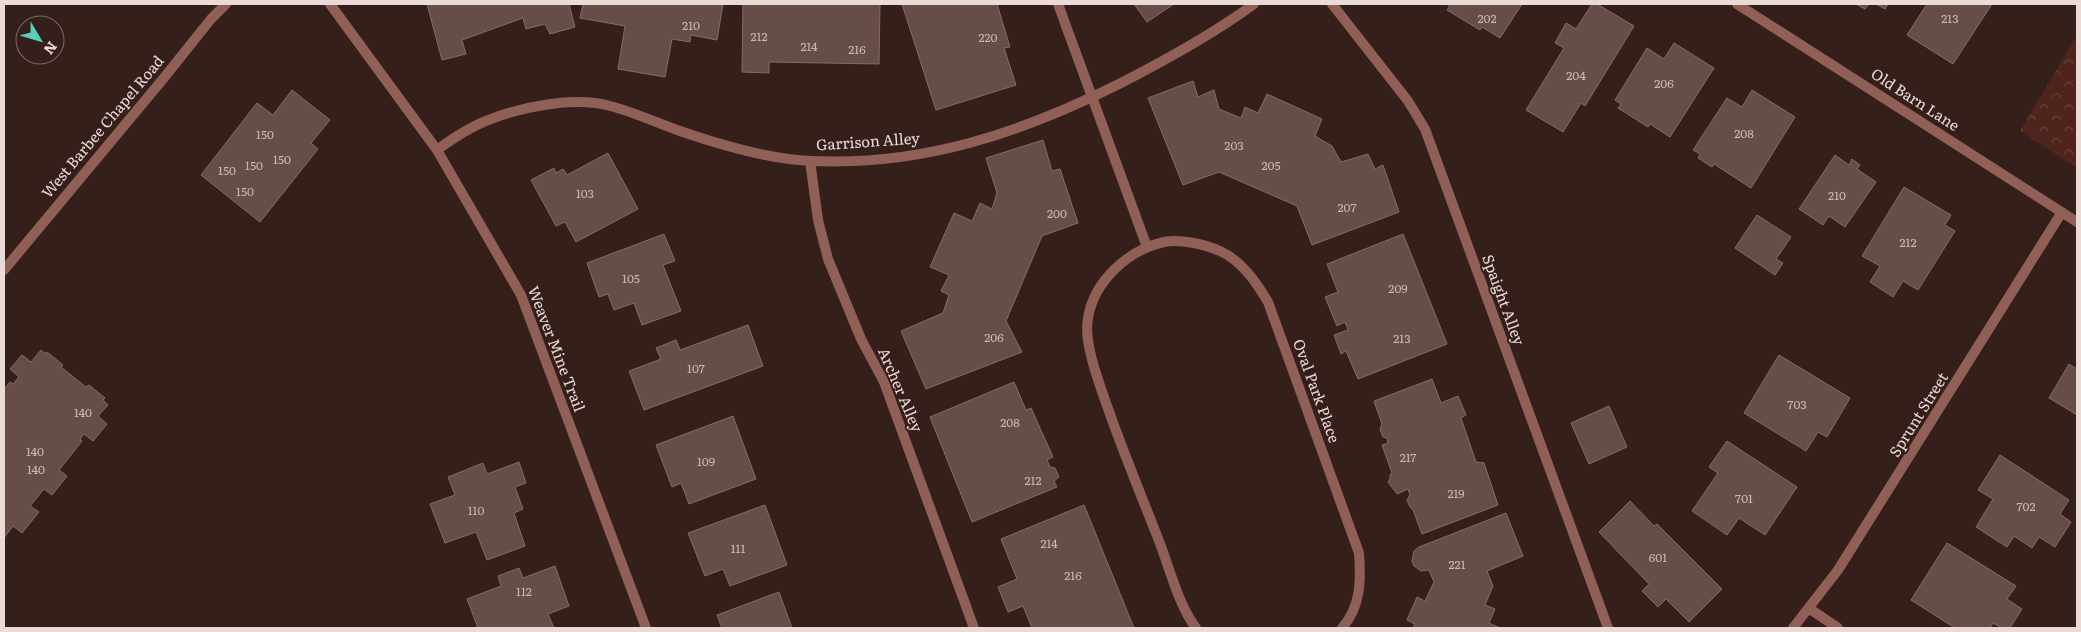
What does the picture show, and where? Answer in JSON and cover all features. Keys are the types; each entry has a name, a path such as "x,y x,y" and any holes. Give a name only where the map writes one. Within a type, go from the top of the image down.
{"street":[{"name":"West Barbee Chapel Road","path":"4,270 226,4"},
{"name":"Weaver Mine Trail","path":"330,4 437,150 521,295 646,628"},
{"path":"1058,4 1147,247"},
{"name":"Garrison Alley","path":"437,150 460,134 485,121 555,104 584,102 610,105 683,132 734,146 810,161 889,159 925,154 951,149 1020,128 1093,96 1167,60 1229,22 1254,4"},
{"name":"Spaight Alley","path":"1332,4 1408,101 1425,129 1608,628"},
{"name":"Old Barn Lane","path":"1738,4 2077,222"},
{"name":"Archer Alley","path":"810,161 818,220 828,259 861,338 884,382 974,628"},
{"name":"Sprunt Street","path":"1793,628 1810,609 1838,570 1893,485 2062,212"},
{"name":"Oval Park Place","path":"1196,628 1183,602 1134,476 1094,366 1088,340 1088,319 1092,304 1106,277 1124,261 1147,247 1166,242 1184,242 1221,251 1240,264 1257,284 1268,302 1359,553 1361,573 1359,598 1347,623 1342,628"},
{"path":"1810,609 1838,628"}],"green space":[{"path":"2077,35 2077,168 2020,131"}],"building":[{"path":"427,4 569,4 575,27 550,34 545,24 526,29 523,18 462,40 466,54 442,60"},
{"path":"583,4 723,4 717,40 691,35 690,42 672,39 665,77 618,69 625,26 580,18"},
{"path":"743,4 880,4 879,64 769,62 769,73 742,72"},
{"path":"902,4 997,4 1010,47 1004,48 1016,85 936,110"},
{"path":"1134,4 1174,4 1147,22"},
{"path":"1446,4 1522,4 1500,38 1482,27 1480,30 1447,10 1450,6"},
{"path":"1592,4 1597,4 1634,26 1585,106 1581,103 1563,132 1526,110 1564,48 1555,43 1566,23 1576,29"},
{"path":"1856,4 1869,4 1865,9"},
{"path":"1876,4 1888,4 1885,9"},
{"path":"1927,4 1992,4 1953,64 1907,35"},
{"path":"1674,43 1714,68 1670,137 1650,124 1648,127 1618,108 1621,104 1615,100 1647,48 1664,59"},
{"path":"1193,81 1198,97 1214,90 1219,109 1241,118 1245,107 1258,113 1267,94 1322,119 1315,136 1332,146 1341,162 1368,154 1375,169 1383,165 1399,212 1312,245 1297,206 1219,172 1183,185 1148,98"},
{"path":"292,90 330,120 311,143 318,149 260,222 201,175 257,103 273,115"},
{"path":"1752,90 1795,117 1751,188 1714,164 1712,167 1698,158 1700,154 1693,150 1727,98 1742,107"},
{"path":"1043,140 1052,171 1060,169 1078,223 1042,236 1006,321 1022,352 926,389 901,331 943,313 949,295 941,291 949,275 930,267 954,213 972,221 980,203 992,209 997,193 986,158"},
{"path":"608,153 638,209 576,242 565,222 556,226 531,180 554,168 556,173 563,169 567,175"},
{"path":"1835,155 1849,165 1852,159 1860,165 1857,169 1876,182 1845,227 1829,216 1823,225 1799,209"},
{"path":"1904,187 1951,215 1945,225 1955,231 1918,290 1903,281 1893,297 1870,282 1880,266 1862,256"},
{"path":"1757,215 1791,237 1776,259 1783,263 1775,275 1735,248"},
{"path":"664,234 675,261 663,265 681,311 642,325 634,303 614,310 608,294 599,297 587,263"},
{"path":"1403,234 1447,344 1358,379 1346,351 1341,354 1334,335 1348,330 1345,322 1337,326 1325,297 1338,292 1327,264"},
{"path":"748,325 763,366 644,410 629,371 661,359 656,348 676,340 680,350"},
{"path":"41,350 46,354 47,352 63,365 61,367 86,387 89,385 105,398 103,400 108,405 98,416 107,424 93,441 84,434 80,439 82,441 59,470 67,476 52,495 44,489 30,506 39,512 22,533 13,526 4,538 4,389 10,382 13,384 19,377 10,369 22,355 31,362"},
{"path":"1779,355 1850,398 1827,437 1818,432 1806,451 1744,413"},
{"path":"2069,364 2077,369 2077,415 2049,398"},
{"path":"1432,379 1441,403 1458,396 1466,415 1461,418 1476,462 1484,463 1498,505 1422,534 1407,500 1410,495 1408,489 1397,494 1388,482 1392,473 1382,445 1388,443 1387,438 1383,437 1380,430 1382,424 1374,401"},
{"path":"1014,382 1026,410 1031,408 1053,457 1047,460 1050,467 1055,468 1059,477 1054,481 1057,487 972,522 930,417"},
{"path":"1609,406 1627,447 1589,464 1571,423"},
{"path":"733,416 756,479 689,504 681,483 672,487 656,445"},
{"path":"1727,441 1797,487 1765,535 1739,518 1727,535 1692,511 1718,473 1709,467"},
{"path":"2000,455 2069,500 2060,514 2071,522 2055,547 2039,537 2032,548 2014,536 2007,547 1976,527 1993,499 1978,490"},
{"path":"519,462 526,483 515,487 523,509 514,513 525,546 487,560 476,532 445,543 430,504 455,495 448,477 483,463 487,474"},
{"path":"1630,501 1654,526 1657,524 1722,589 1689,622 1666,599 1658,607 1642,591 1649,584 1599,532"},
{"path":"765,505 787,565 730,586 723,569 705,576 688,533"},
{"path":"1084,505 1134,628 1032,628 1023,606 1008,612 998,587 1017,579 1001,539"},
{"path":"1506,513 1523,556 1487,571 1493,586 1485,605 1495,609 1489,623 1500,628 1413,628 1415,624 1407,620 1417,597 1425,601 1434,582 1429,570 1421,571 1414,566 1412,561 1414,551 1419,547"},
{"path":"1947,543 2016,586 2007,599 2022,609 2010,628 2002,628 1993,623 1990,628 1955,628 1911,600"},
{"path":"555,566 569,606 548,614 554,628 478,628 467,599 501,586 498,576 519,568 523,578"},
{"path":"779,592 792,628 722,628 717,615"}]}
